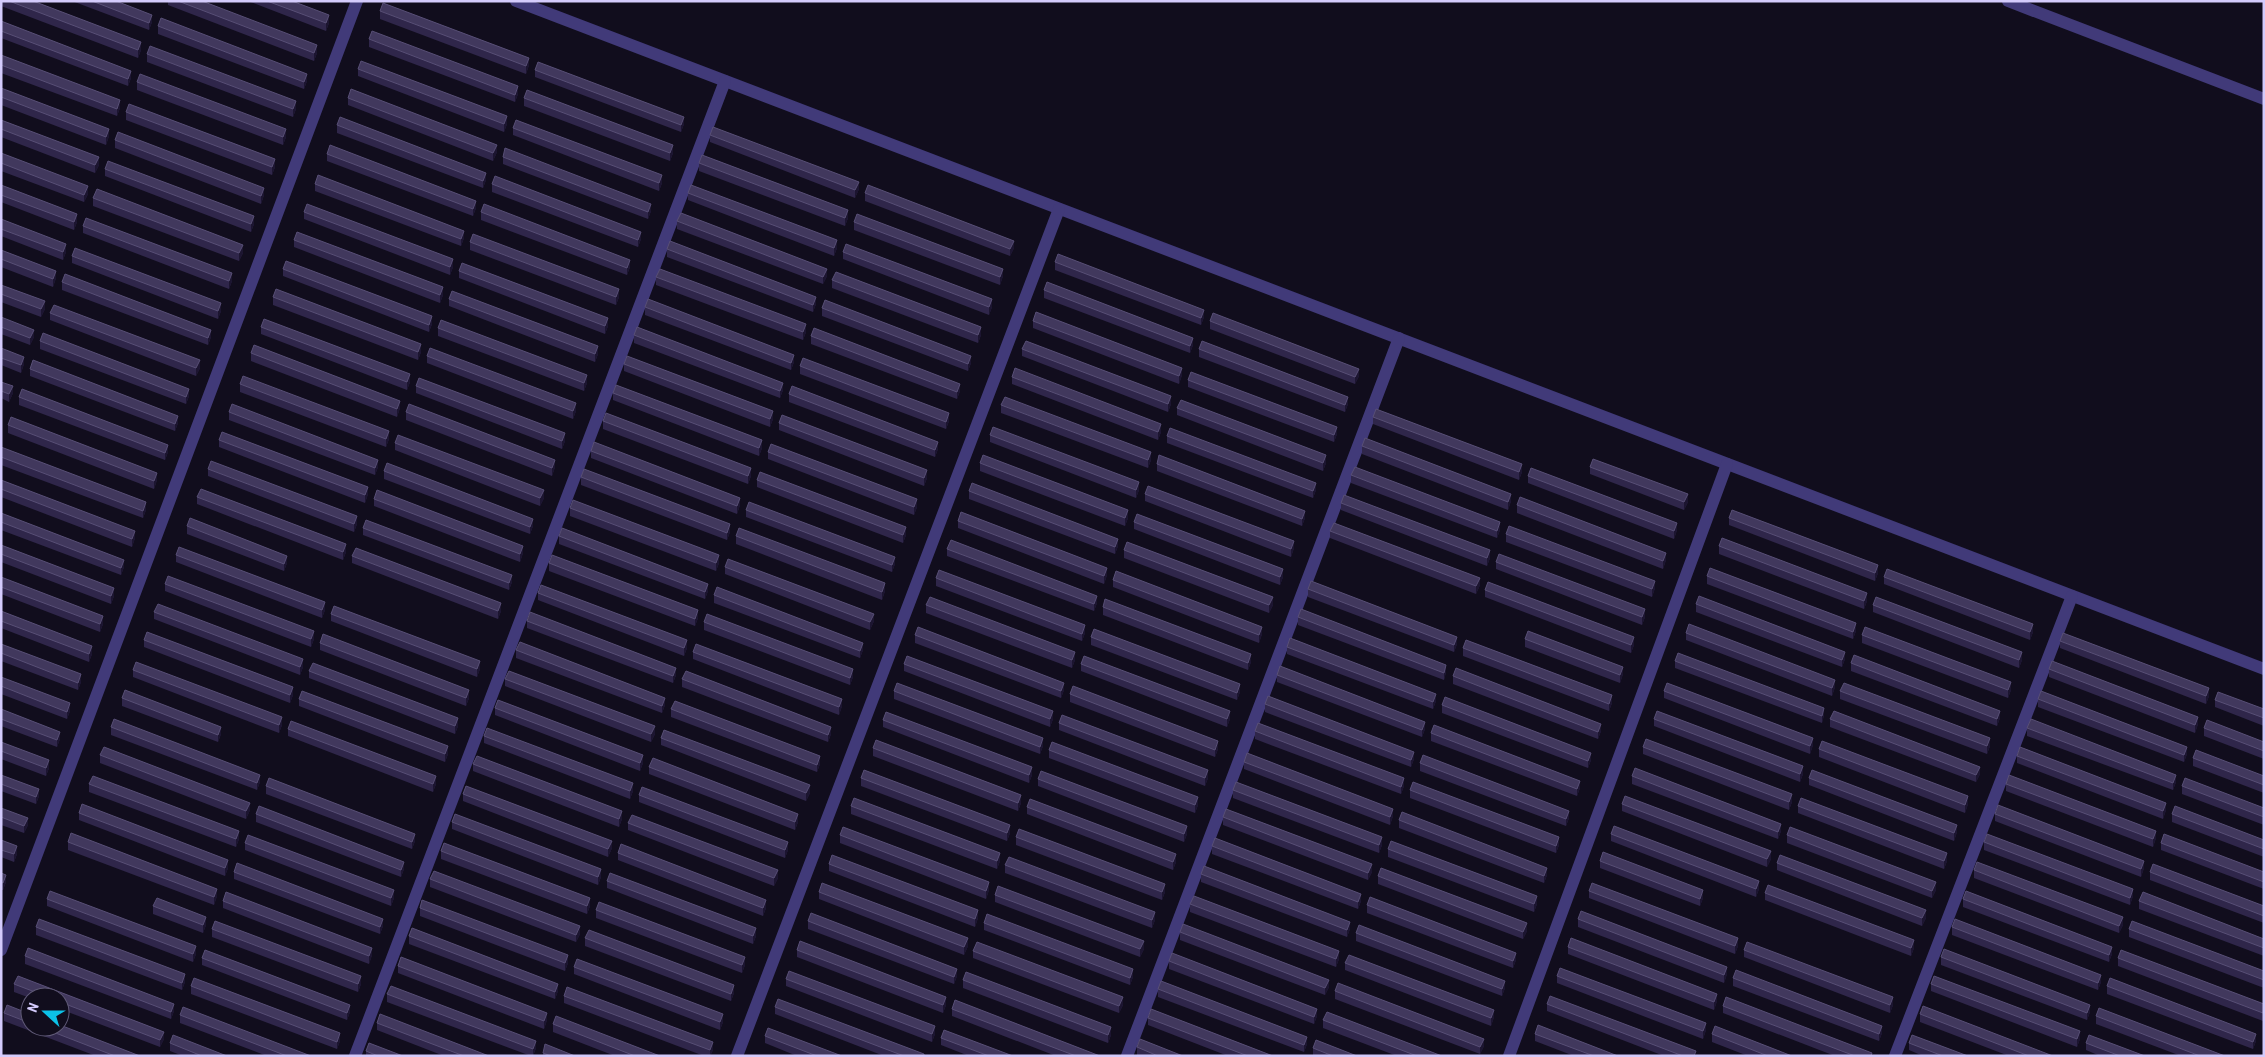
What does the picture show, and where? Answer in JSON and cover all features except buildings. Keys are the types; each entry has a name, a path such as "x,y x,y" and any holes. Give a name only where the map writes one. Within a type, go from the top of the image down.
{"lane":[{"path":"1,950 357,1"},
{"path":"516,1 2264,669"},
{"path":"2008,1 2264,99"},
{"path":"354,1056 725,81"},
{"path":"737,1056 1059,209"},
{"path":"1127,1056 1399,338"},
{"path":"1509,1056 1727,464"},
{"path":"1895,1056 2072,596"}]}
